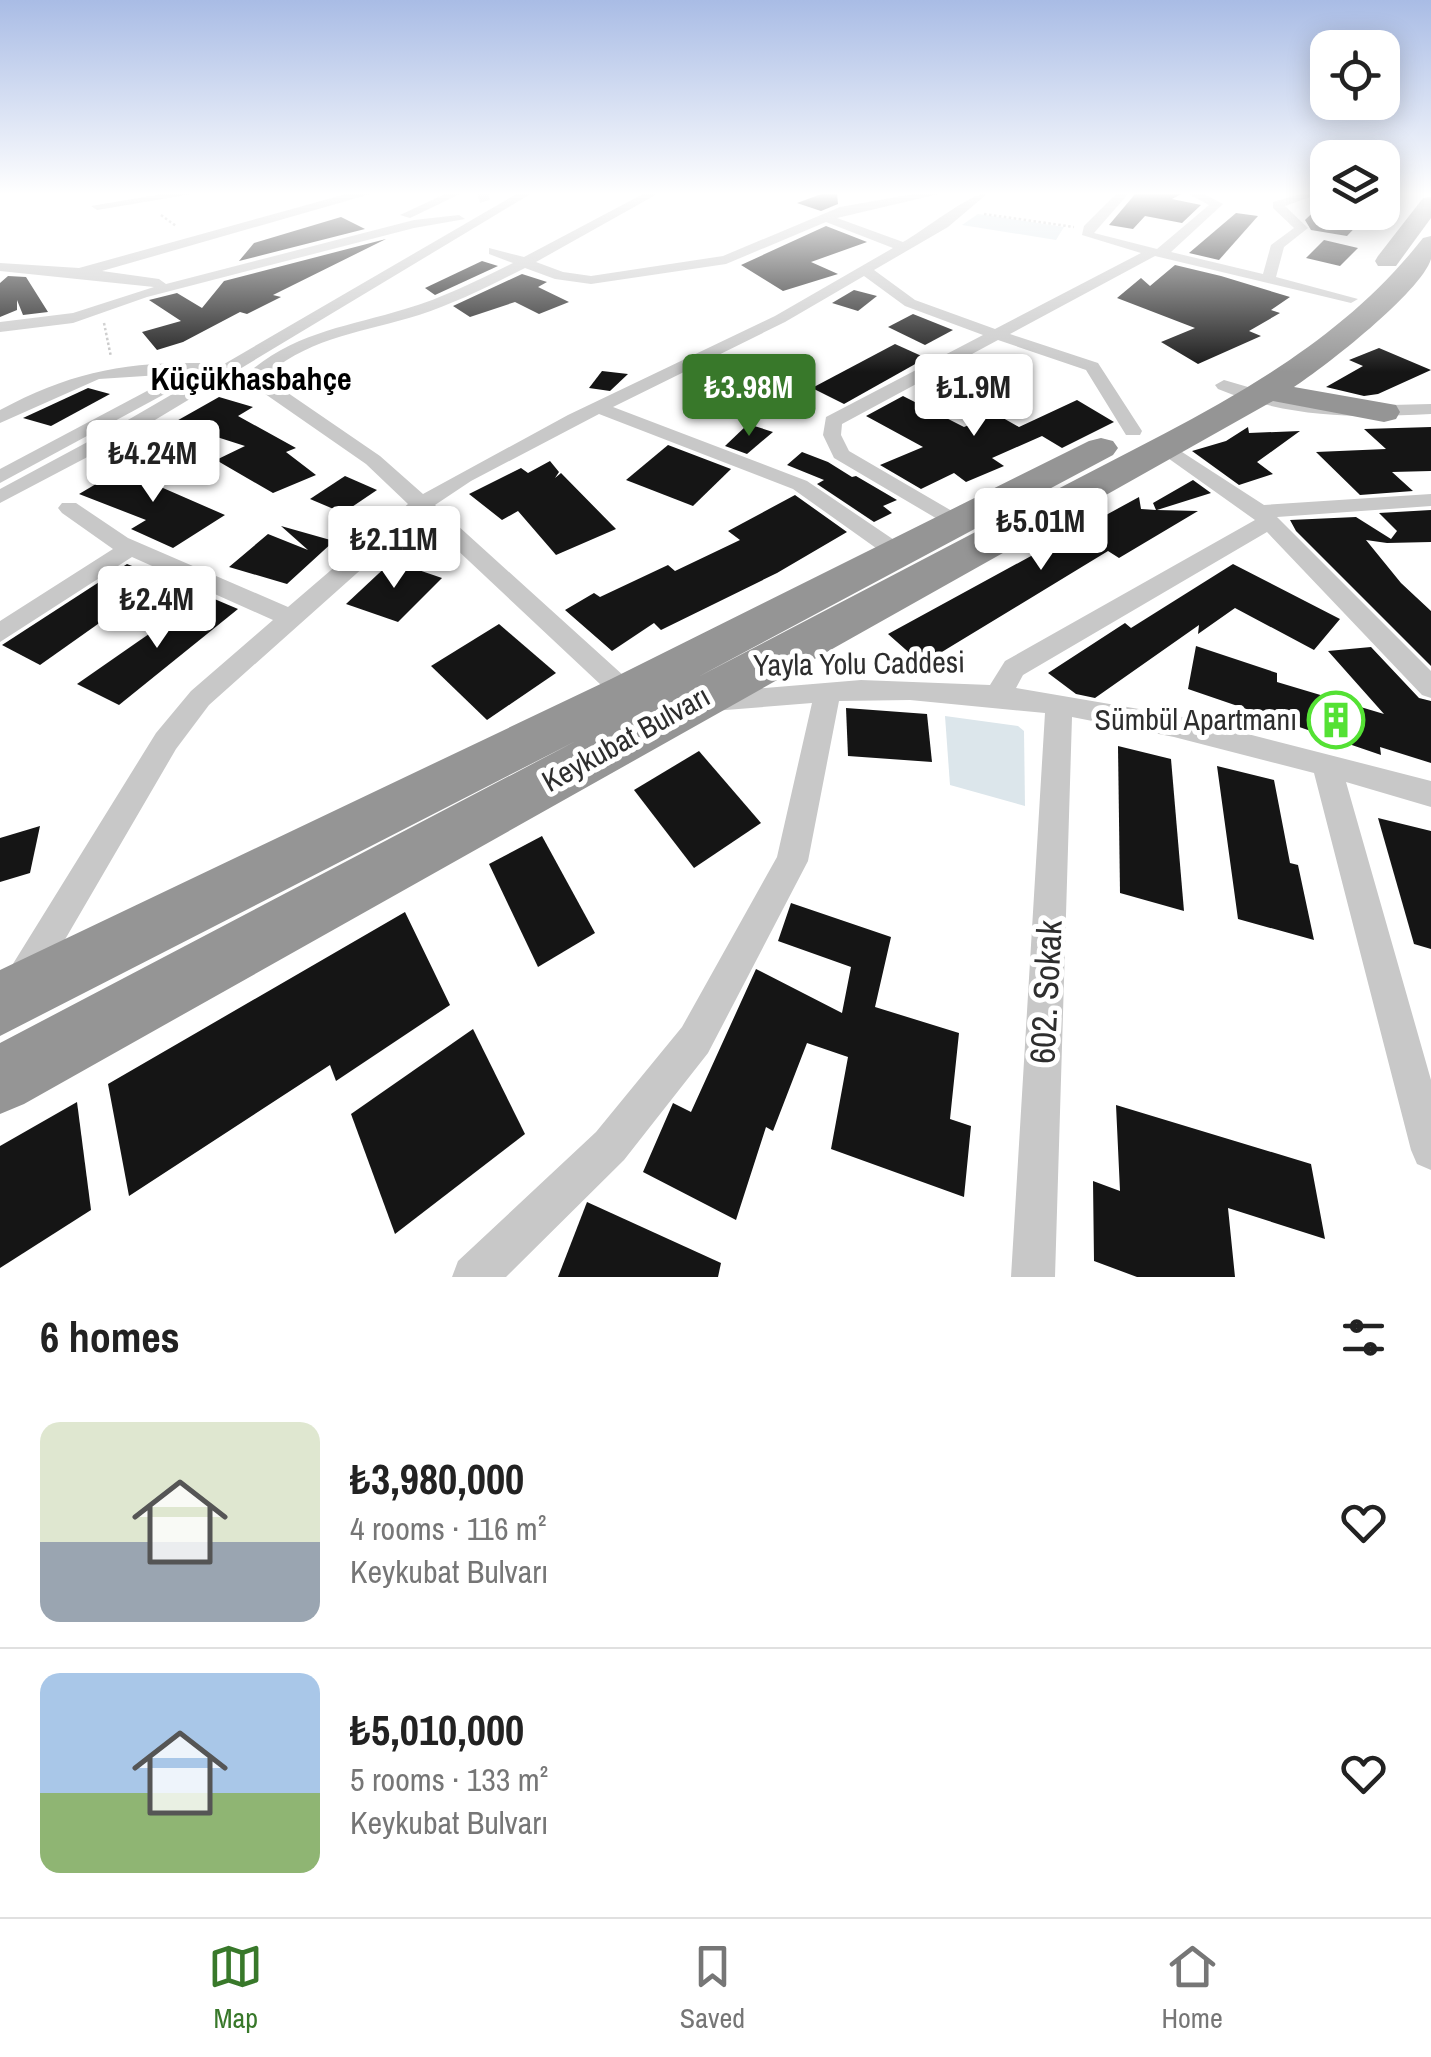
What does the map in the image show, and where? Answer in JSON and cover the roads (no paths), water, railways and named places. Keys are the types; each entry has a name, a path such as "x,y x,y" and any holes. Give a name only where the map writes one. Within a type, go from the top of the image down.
{"highway":[{"path":"1321,320 1351,299 1393,253"},
{"name":"Keykubat Bulvarı","path":"0,1080 696,701 1248,383 1331,348 1383,304 1423,253"},
{"path":"1248,383 1310,401 1384,412"},
{"name":"Keykubat Bulvarı","path":"6,1001 626,693 956,523 1149,439"}],"street":[{"path":"82,272 156,253"},
{"path":"0,327 36,326 102,313 158,283 213,264 266,253"},
{"path":"142,294 303,253"},
{"path":"0,477 200,368 383,253"},
{"path":"0,497 425,253"},
{"path":"497,253 560,276 591,280 726,260 744,253"},
{"path":"227,370 311,336 431,306 545,253"},
{"path":"6,1001 166,740 200,698 419,506 598,408 780,318 890,253"},
{"path":"1154,253 1351,299"},
{"path":"1268,279 1276,253"},
{"path":"956,523 841,454 831,428 847,413 1160,254"},
{"path":"0,268 82,272 158,283"},
{"path":"865,270 910,303 1092,367 1149,439 1264,516 1431,688"},
{"path":"284,350 260,372 264,385 374,460 419,506 626,693"},
{"path":"0,416 58,384 113,368 200,368"},
{"path":"598,408 800,485 898,553"},
{"path":"1384,412 1431,409"},
{"path":"998,696 1014,668 1264,516 1431,500"},
{"path":"69,508 130,548 292,619"},
{"path":"0,633 130,548"},
{"name":"Yayla Yolu Caddesi","path":"696,701 908,690 998,696 1197,732 1431,794"},
{"path":"474,1277 610,1146 695,1040 792,862 828,692"},
{"name":"602. Sokak","path":"1033,1277 1059,706"},
{"path":"1326,764 1431,1150"}],"place":[{"name":"Sümbül Apartmanı","path":"1336,720"}],"district":[{"name":"Küçükhasbahçe","path":"251,379"}]}
